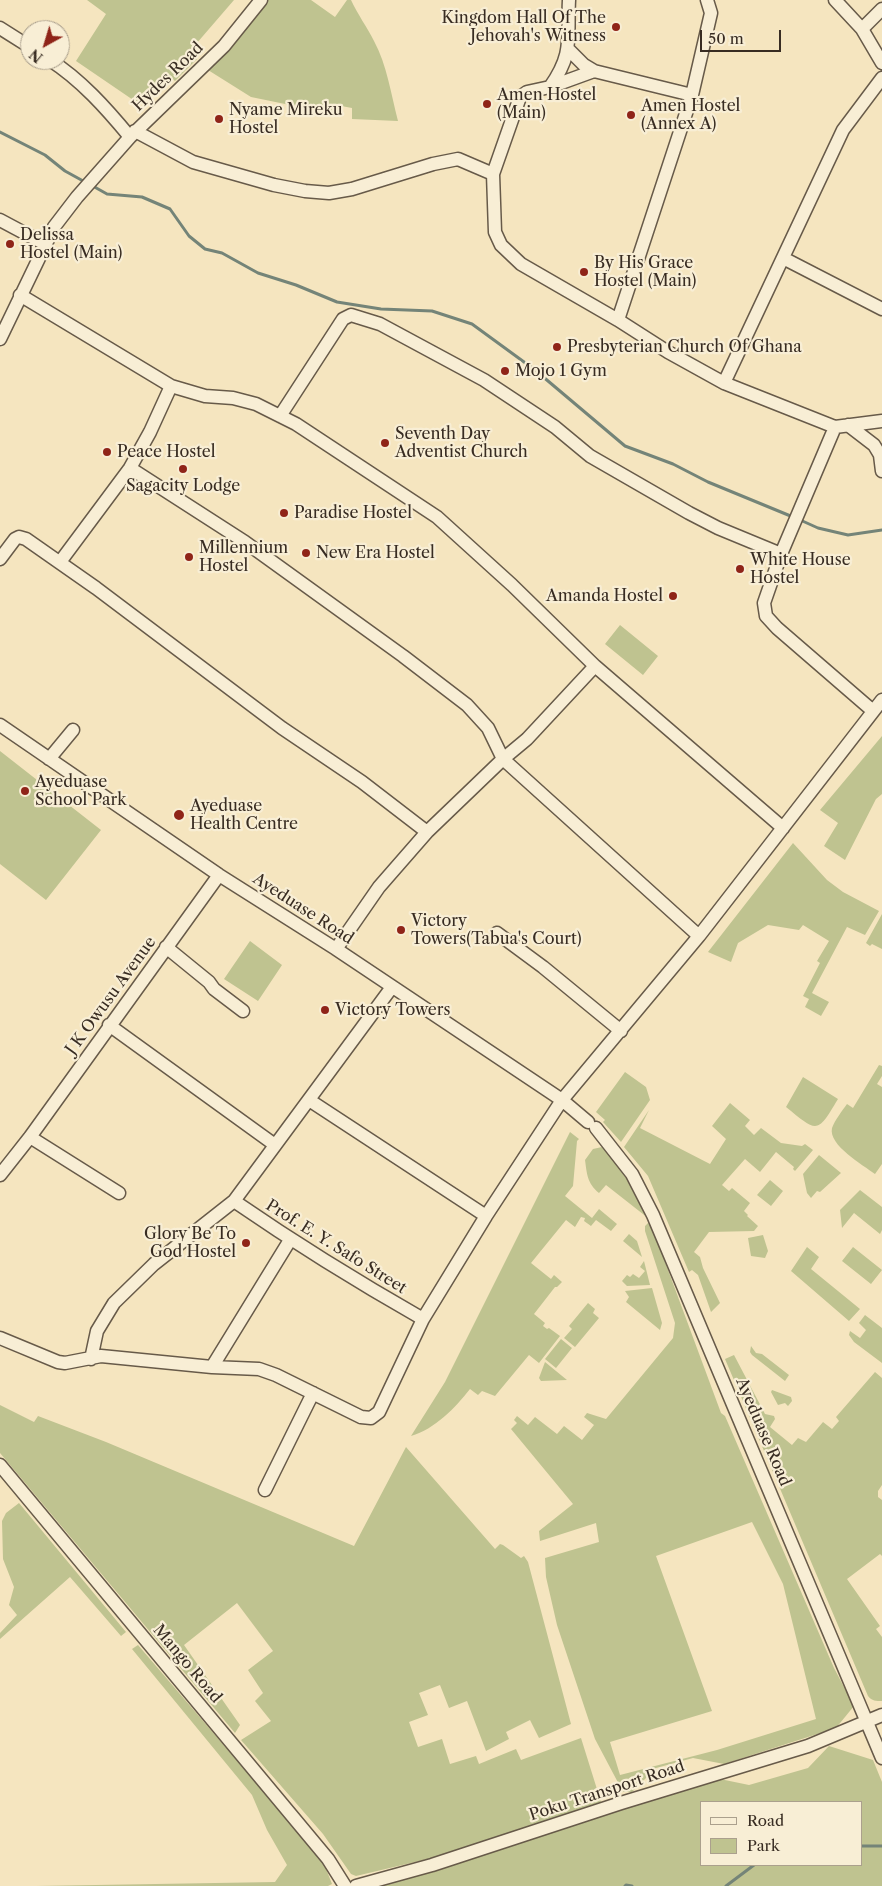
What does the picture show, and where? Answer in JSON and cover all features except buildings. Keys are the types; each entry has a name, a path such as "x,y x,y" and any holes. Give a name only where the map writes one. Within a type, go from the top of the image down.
{"street":[{"name":"Hydes Road","path":"0,339 54,227 77,197 133,134 224,46 261,0"},
{"path":"550,87 563,66 568,49 569,0"},
{"path":"618,320 692,95 711,13 707,0"},
{"path":"835,0 862,29 882,63"},
{"path":"862,29 882,10"},
{"path":"0,28 20,41"},
{"path":"568,49 584,65 594,71 692,95"},
{"path":"64,70 133,134 193,162 267,183 306,191 329,193 352,189 433,164 458,159 493,174"},
{"path":"594,71 550,87 536,89 520,97 493,174 495,232 501,246 521,264 618,320 668,352 724,383 842,426 874,445 880,455 882,471"},
{"path":"724,383 843,130 882,78"},
{"path":"0,220 45,244"},
{"path":"783,258 882,309"},
{"path":"20,295 170,386 206,396 234,398 256,404 296,424 437,517 512,585 595,666 783,828"},
{"path":"280,416 343,319 351,315 357,316 380,324 484,380 555,428 590,456 689,513 718,528 781,554"},
{"path":"60,562 130,468 150,432 170,386"},
{"path":"842,426 882,421"},
{"path":"842,426 781,554 764,603 766,616 777,628 873,711"},
{"path":"130,468 246,542 459,700 488,728 503,759 699,936"},
{"path":"3,550 19,537 26,539 60,562 282,728 362,782 427,832"},
{"path":"336,949 379,887 427,832 503,759 527,739 595,666"},
{"path":"0,1338 58,1362 65,1363 101,1356 212,1367 259,1369 276,1375 361,1417 371,1418 379,1412 423,1319 486,1216 562,1100 699,936 882,700"},
{"name":"Ayeduase Road","path":"0,725 219,875 336,949 562,1100 592,1125 632,1174 653,1215 882,1758"},
{"path":"49,759 73,730"},
{"name":"J K Owusu Avenue","path":"0,1176 219,875"},
{"path":"497,932 621,1031"},
{"path":"166,947 209,982 214,989 243,1011"},
{"path":"90,1359 97,1331 114,1303 154,1264 234,1201 392,987"},
{"path":"109,1025 275,1145"},
{"path":"309,1100 486,1216"},
{"path":"30,1137 120,1193"},
{"name":"Prof. E. Y. Safo Street","path":"234,1201 290,1240 356,1281 423,1319"},
{"path":"212,1367 290,1240"},
{"path":"265,1490 313,1393"},
{"name":"Mango Road","path":"0,1465 322,1852 345,1886"},
{"name":"Poku Transport Road","path":"356,1886 432,1865 621,1802 808,1746 882,1715"}],"green space":[{"path":"87,0 234,0 190,51 197,59 175,81 167,74 139,104 76,61 106,14"},
{"path":"266,0 311,0 335,17 347,0 351,0 374,41 382,60 398,121 352,119 352,108 336,105 334,114 251,97 208,70"},
{"path":"620,625 658,656 643,675 605,644"},
{"path":"882,736 882,794 876,799 845,860 824,846 838,823 820,810"},
{"name":"Ayeduase School Park","path":"0,751 101,830 46,900 0,864"},
{"path":"793,843 827,880 843,892 879,911 865,935 847,927 812,993 829,1002 821,1016 805,1007 809,999 803,996 820,963 817,961 829,941 803,925 799,930 768,925 738,943 731,962 708,952"},
{"path":"882,914 882,949 866,943"},
{"path":"250,941 282,965 258,1001 224,979"},
{"path":"879,1065 882,1066 882,1076 877,1084 882,1087 882,1164 875,1174 841,1148 835,1141 832,1128 847,1104 853,1108"},
{"path":"625,1072 646,1087 650,1100 621,1142 603,1122 605,1120 596,1112"},
{"path":"803,1077 838,1099 826,1119 816,1126 805,1122 786,1107"},
{"path":"730,1103 750,1120 745,1126 754,1135 761,1128 781,1143 802,1146 805,1144 813,1150 795,1171 794,1167 776,1152 760,1172 745,1159 722,1185 729,1191 732,1188 750,1203 744,1211 758,1226 754,1231 709,1232 694,1252 700,1257 703,1268 720,1303 711,1312 698,1275 692,1270 689,1272 648,1176 624,1147 649,1110 640,1128 710,1164 726,1139 712,1126"},
{"path":"570,1132 579,1139 577,1141 573,1186 565,1196 592,1218 599,1209 617,1224 611,1231 596,1220 591,1226 584,1221 585,1218 581,1217 575,1227 566,1220 531,1263 551,1279 554,1275 562,1282 555,1287 534,1314 545,1323 543,1326 560,1336 539,1363 529,1355 495,1396 482,1391 478,1395 470,1389 444,1417 420,1433 411,1436 445,1382"},
{"path":"602,1147 634,1190 648,1218 606,1185 599,1193 592,1186 588,1178 585,1160 593,1149"},
{"path":"819,1155 841,1173 820,1192 817,1191 811,1198 807,1193 803,1174"},
{"path":"770,1180 783,1191 771,1206 757,1195"},
{"path":"860,1190 882,1207 882,1230 880,1234 854,1213 842,1228 840,1210"},
{"path":"648,1223 651,1224 721,1413 725,1416 834,1668 854,1706 836,1728 724,1764 693,1758 656,1768 632,1792 623,1792 595,1739 557,1625 546,1577 545,1558 599,1542 596,1523 540,1541 539,1531 573,1504 511,1429 517,1423 514,1420 517,1416 528,1425 535,1417 557,1434 564,1426 582,1440 594,1425 584,1417 587,1413 606,1419 673,1338 675,1323 645,1226","holes":["752,1522 783,1584 816,1719 717,1750 620,1775 610,1742 712,1711 656,1556"]},
{"path":"629,1234 637,1241 642,1257 623,1241"},
{"path":"763,1235 768,1251 765,1258 751,1256 748,1238"},
{"path":"807,1247 819,1257 811,1269 860,1309 849,1321 791,1271"},
{"path":"853,1247 882,1270 871,1284 842,1261"},
{"path":"644,1261 650,1285 627,1286 622,1281 627,1275 630,1277 633,1274 639,1278 645,1271 640,1267"},
{"path":"652,1288 662,1323 660,1330 626,1302 629,1297 625,1291"},
{"path":"588,1303 595,1309 593,1313 599,1318 575,1347 564,1338 572,1329 569,1326"},
{"path":"865,1315 882,1328 882,1363 854,1342 849,1335 850,1331 860,1338 866,1330 859,1323"},
{"path":"561,1339 572,1348 556,1368 545,1359"},
{"path":"751,1346 756,1353 762,1354 789,1375 785,1381 752,1355 750,1352"},
{"path":"734,1355 765,1414 774,1416 775,1419 770,1427 792,1445 798,1438 806,1442 823,1422 832,1429 839,1421 836,1417 875,1372 882,1378 882,1485 878,1491 878,1497 882,1500 882,1556 880,1554 847,1579 880,1626 876,1629 882,1637 882,1701 871,1699 868,1696 725,1359"},
{"path":"545,1362 567,1380 541,1381 539,1378"},
{"path":"772,1390 791,1397 792,1401 788,1406 785,1403 778,1405 771,1392"},
{"path":"0,1405 34,1422 38,1416 106,1442 354,1546 406,1447 495,1549 500,1544 503,1545 521,1558 524,1556 528,1562 571,1724 539,1738 530,1720 506,1732 509,1739 486,1751 467,1701 449,1708 440,1685 419,1693 428,1715 409,1722 418,1747 442,1739 450,1764 476,1756 479,1764 516,1749 521,1760 581,1738 601,1802 453,1853 356,1876 351,1874 323,1834 241,1740 271,1721 255,1701 263,1693 248,1670 273,1651 237,1603 184,1645 240,1725 235,1733 0,1453"},
{"path":"19,1503 126,1632 121,1636 70,1577 0,1639 0,1633 17,1615 9,1605 14,1587 3,1559 2,1521 6,1513"},
{"path":"138,1645 323,1861 332,1884 328,1886 36,1886 275,1882 287,1865 267,1830 252,1795 132,1649"},
{"path":"829,1746 873,1760 882,1782 882,1886 359,1886 720,1779 749,1785 808,1768"}],"waterway":[{"path":"0,132 45,155 65,171 85,182"},
{"path":"91,185 107,194 142,197 170,209 189,236 205,249 222,253 258,273 296,285 337,302 381,309 432,311 472,324 535,370 625,446 673,464 708,482 793,517"},
{"path":"798,519 818,528 848,535 882,530"},
{"path":"862,1846 882,1846"},
{"path":"726,1886 753,1866"},
{"path":"625,1886 632,1886"}],"place":[{"name":"Kingdom Hall Of The Jehovah's Witness","path":"616,27"},
{"name":"Amen Hostel (Main)","path":"487,104"},
{"name":"Amen Hostel (Annex A)","path":"631,115"},
{"name":"Nyame Mireku Hostel","path":"219,119"},
{"name":"Delissa Hostel (Main)","path":"10,244"},
{"name":"By His Grace Hostel (Main)","path":"584,272"},
{"name":"Presbyterian Church Of Ghana","path":"557,347"},
{"name":"Mojo 1 Gym","path":"505,371"},
{"name":"Seventh Day Adventist Church","path":"385,443"},
{"name":"Peace Hostel","path":"107,452"},
{"name":"Sagacity Lodge","path":"183,469"},
{"name":"Paradise Hostel","path":"284,513"},
{"name":"New Era Hostel","path":"306,553"},
{"name":"Millennium Hostel","path":"189,557"},
{"name":"White House Hostel","path":"740,569"},
{"name":"Amanda Hostel","path":"673,596"},
{"name":"Ayeduase School Park","path":"25,791"},
{"name":"Ayeduase Health Centre","path":"179,815"},
{"name":"Victory Towers(Tabua's Court)","path":"401,930"},
{"name":"Victory Towers","path":"325,1010"},
{"name":"Glory Be To God Hostel","path":"246,1243"}]}
